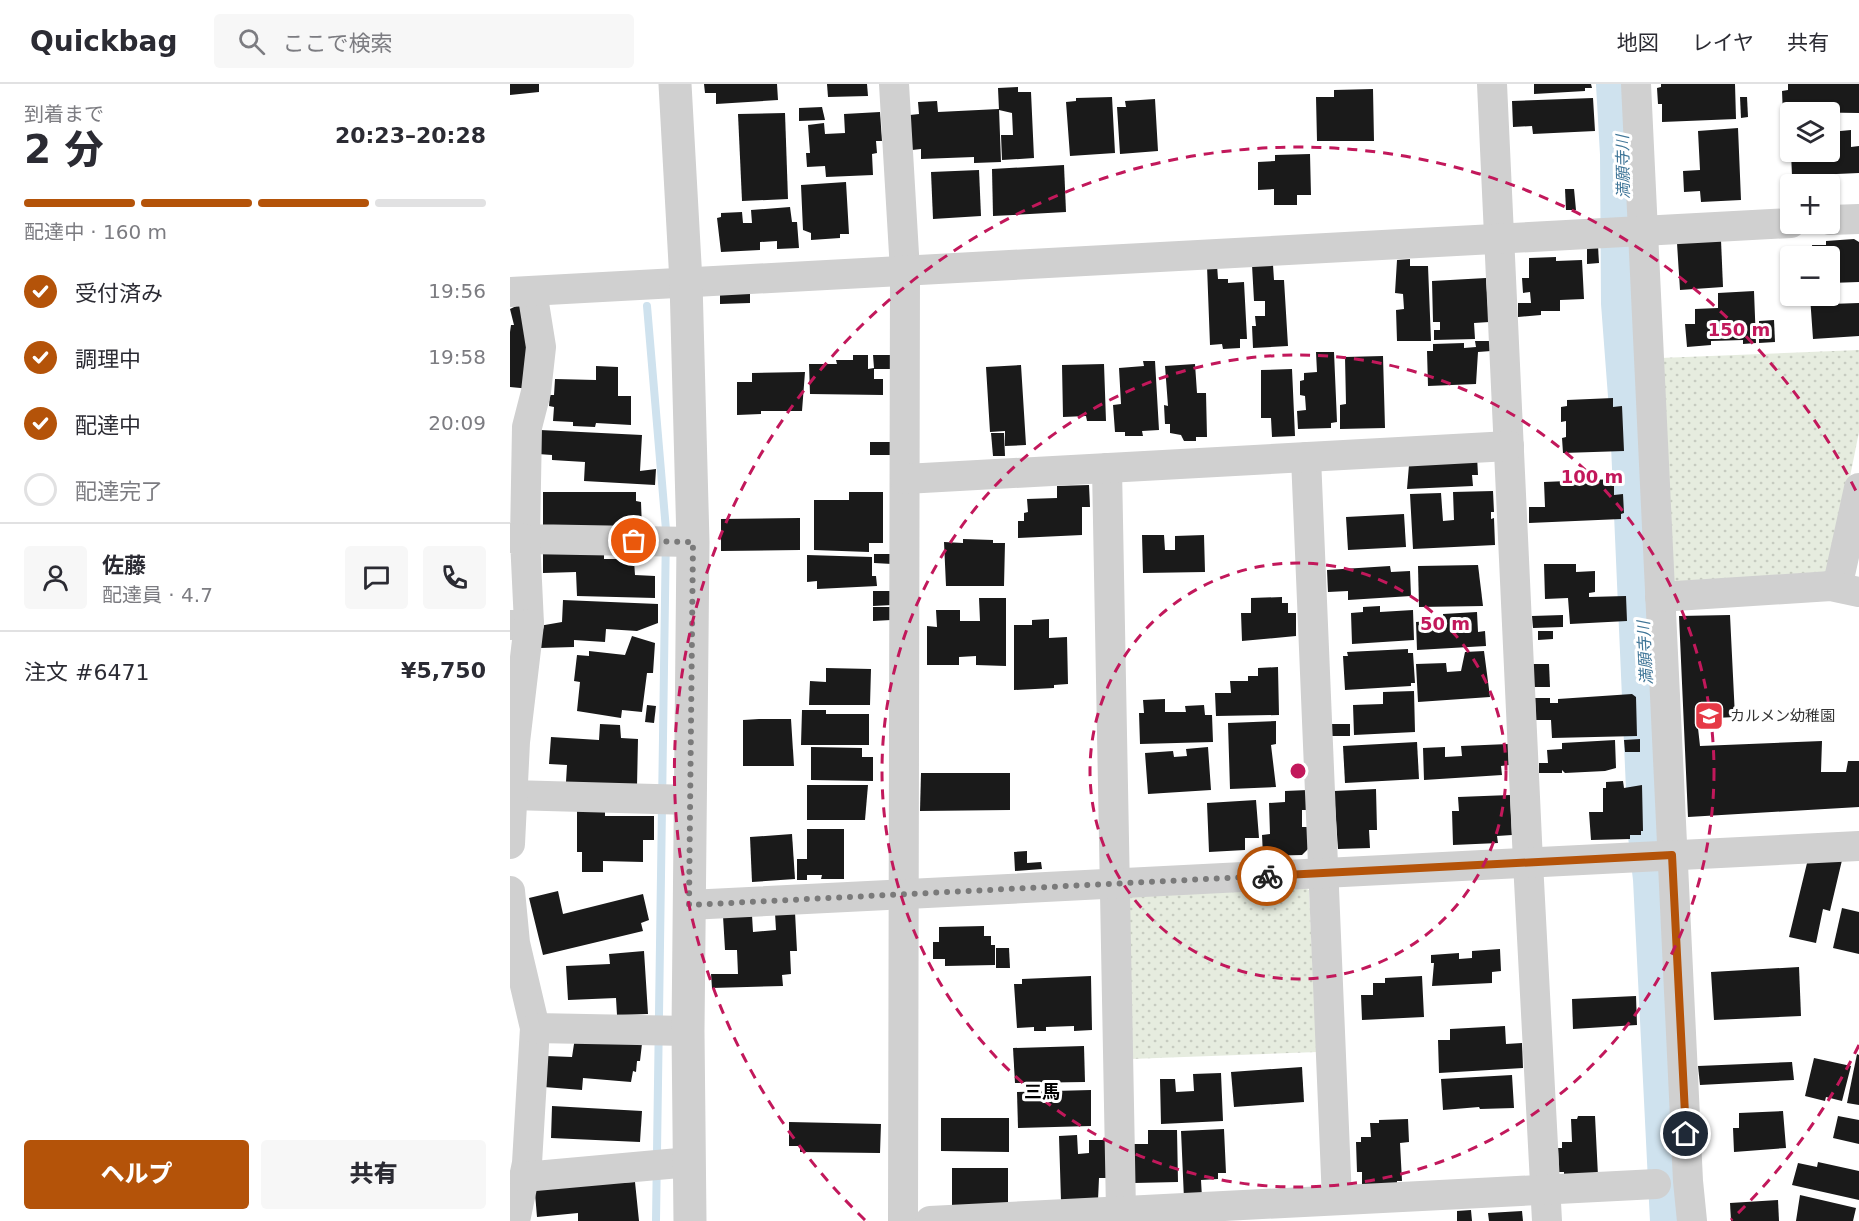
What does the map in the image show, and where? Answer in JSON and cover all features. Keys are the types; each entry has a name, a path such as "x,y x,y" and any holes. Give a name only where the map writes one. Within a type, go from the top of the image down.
{"street":[{"path":"675,84 686,282 674,542 672,800 689,905 668,1030 668,1164 690,1221"},
{"path":"894,84 905,271 903,1221"},
{"path":"1492,84 1547,1221"},
{"path":"1636,84 1632,231 1660,597 1660,855 1692,1221"},
{"path":"1840,220 1859,219"},
{"path":"510,844 520,625 517,539 527,427 541,346 521,292 1780,224"},
{"path":"904,479 1509,446"},
{"path":"1306,457 1337,1200"},
{"path":"1107,468 1121,1211"},
{"path":"1660,597 1845,589 1839,579 1859,488"},
{"path":"517,539 674,542"},
{"path":"511,795 672,800"},
{"path":"689,905 1859,846"},
{"path":"510,891 513,943 535,1028 524,1177 515,1221"},
{"path":"535,1028 668,1030"},
{"path":"524,1177 668,1164"},
{"path":"930,1221 1656,1184"}],"shaded area":[{"path":"1859,350 1859,432 1830,576 1669,588 1660,358"},
{"path":"1295,884 1309,890 1317,1052 1130,1059 1121,888"}],"building":[{"path":"510,84 539,84 539,92 510,95"},
{"path":"704,84 777,84 778,100 716,104 716,93 705,93"},
{"path":"827,84 867,84 868,96 828,97"},
{"path":"1534,84 1591,84 1592,88 1585,88 1585,91 1534,94"},
{"path":"1661,84 1735,84 1736,119 1662,122 1662,104 1658,104 1657,88 1661,87"},
{"path":"1788,84 1859,84 1859,113 1840,113 1840,102 1782,102 1782,91 1788,90"},
{"path":"1018,87 1018,92 1031,92 1034,158 1002,160 1001,135 1013,135 1012,113 999,110 998,88"},
{"path":"1373,89 1374,141 1317,141 1316,97 1334,97 1334,90"},
{"path":"1112,97 1115,153 1070,156 1066,102 1076,101 1076,98"},
{"path":"1740,97 1747,97 1748,117 1741,118"},
{"path":"1593,98 1595,131 1533,134 1532,126 1513,127 1512,101"},
{"path":"1155,99 1158,151 1120,154 1117,107 1126,107 1125,101"},
{"path":"937,101 938,112 999,109 1001,162 974,163 974,157 921,159 921,149 912,150 910,115 919,114 918,102"},
{"path":"822,107 825,120 799,121 799,108"},
{"path":"880,112 882,141 876,141 877,153 872,154 873,175 826,177 825,166 807,167 806,153 810,153 808,125 824,123 825,134 845,133 844,114"},
{"path":"785,113 788,199 742,201 738,114"},
{"path":"1738,128 1741,200 1701,202 1700,191 1684,192 1683,171 1700,170 1698,131"},
{"path":"1851,130 1851,147 1859,146 1859,173 1792,174 1791,162 1840,162 1840,131"},
{"path":"1310,154 1311,195 1297,195 1297,205 1274,205 1274,189 1258,190 1258,162 1275,161 1275,155"},
{"path":"1064,165 1066,212 993,216 992,169"},
{"path":"979,170 981,216 933,219 931,172"},
{"path":"846,182 849,234 840,234 840,238 811,240 811,233 803,230 801,185"},
{"path":"1565,189 1574,189 1576,210 1566,210"},
{"path":"790,207 792,222 797,222 799,248 777,249 777,241 760,242 760,250 721,252 717,218 721,217 721,213 742,212 743,223 752,223 751,210"},
{"path":"1854,239 1859,242 1859,282 1840,283 1840,246 1812,246 1826,245 1826,241"},
{"path":"1721,240 1723,287 1680,290 1677,243"},
{"path":"1587,246 1598,246 1599,263 1587,264"},
{"path":"1556,257 1556,261 1582,260 1584,299 1560,300 1560,311 1541,311 1541,315 1518,317 1518,303 1531,303 1530,292 1523,293 1522,278 1529,278 1529,258"},
{"path":"1410,259 1410,266 1428,266 1431,341 1397,341 1396,310 1404,309 1403,294 1395,293 1397,260"},
{"path":"1217,265 1218,279 1228,279 1228,283 1244,282 1247,339 1240,339 1240,348 1223,349 1222,344 1210,345 1207,266"},
{"path":"1252,265 1273,265 1274,280 1284,280 1288,346 1253,348 1252,326 1256,326 1255,316 1265,316 1265,301 1254,301"},
{"path":"1486,278 1489,322 1474,323 1475,339 1434,340 1434,330 1440,330 1440,322 1433,322 1432,281"},
{"path":"750,291 750,303 720,304 720,292"},
{"path":"1754,291 1756,343 1743,344 1743,340 1711,341 1711,345 1687,347 1685,324 1695,324 1695,309 1718,308 1718,293"},
{"path":"527,301 531,389 510,387 510,332 511,325 514,325 510,309"},
{"path":"1859,303 1859,336 1813,339 1811,306 1840,306 1840,304"},
{"path":"1774,320 1775,342 1759,343 1759,321"},
{"path":"1475,341 1491,341 1491,351 1478,352 1476,384 1428,386 1427,351 1433,351 1433,344 1464,343 1464,348 1476,347"},
{"path":"1316,352 1334,352 1337,422 1331,423 1331,428 1298,429 1297,411 1306,410 1305,396 1300,395 1300,381 1304,380 1304,373 1317,372"},
{"path":"853,355 868,355 868,369 874,368 873,355 891,355 892,369 874,369 874,379 883,379 883,395 810,394 809,364 837,364 836,360 853,360"},
{"path":"1383,356 1385,428 1340,429 1340,405 1346,404 1345,357"},
{"path":"1143,361 1155,361 1159,430 1142,431 1143,436 1125,436 1125,432 1115,432 1113,405 1121,404 1119,368 1144,366"},
{"path":"1104,364 1106,421 1087,421 1086,416 1063,417 1062,365"},
{"path":"1195,364 1197,393 1206,393 1207,437 1196,437 1196,441 1184,441 1181,435 1170,433 1170,424 1165,424 1164,405 1168,406 1165,366"},
{"path":"1021,365 1026,445 1005,446 1005,431 990,432 986,367"},
{"path":"596,366 618,367 618,396 631,396 631,425 596,423 595,427 573,426 573,422 553,421 554,407 549,406 550,395 554,395 555,379 596,380"},
{"path":"1292,369 1295,436 1272,437 1271,418 1261,418 1261,370"},
{"path":"805,372 802,411 761,411 761,414 737,415 737,382 752,382 752,373"},
{"path":"1613,398 1613,407 1622,406 1624,451 1563,453 1562,438 1566,437 1566,421 1561,422 1561,407 1567,406 1567,400"},
{"path":"540,430 642,435 640,471 656,469 655,485 584,481 585,462 552,460 552,455 538,454"},
{"path":"991,433 1004,433 1005,456 993,456"},
{"path":"870,442 890,442 890,455 870,455"},
{"path":"1477,456 1478,475 1472,475 1473,486 1407,489 1409,465"},
{"path":"1614,479 1614,495 1623,494 1624,513 1621,514 1621,519 1529,523 1529,507 1545,507 1544,482"},
{"path":"1089,485 1090,507 1082,507 1082,535 1018,538 1018,521 1024,521 1024,513 1028,512 1027,499 1057,498 1057,486"},
{"path":"1493,491 1494,512 1491,512 1491,519 1494,518 1495,545 1413,549 1410,494 1441,493 1443,521 1454,520 1453,492"},
{"path":"543,492 636,492 636,501 641,502 642,528 543,528"},
{"path":"849,492 883,492 883,543 869,543 869,552 814,550 814,500 849,500"},
{"path":"1404,514 1406,547 1348,550 1346,517"},
{"path":"800,518 800,550 721,551 721,519"},
{"path":"1142,535 1164,535 1165,550 1175,550 1175,536 1204,535 1205,572 1143,573"},
{"path":"963,539 993,540 993,543 1005,543 1004,586 946,586 944,542 963,543"},
{"path":"543,548 604,550 604,559 634,561 635,575 655,576 655,598 577,596 576,572 543,573"},
{"path":"874,554 892,554 892,564 874,563"},
{"path":"807,555 872,557 872,576 876,576 877,586 817,589 817,581 807,582"},
{"path":"1544,564 1576,564 1576,572 1595,571 1595,592 1589,593 1589,597 1626,596 1627,621 1570,624 1568,598 1545,599"},
{"path":"1478,565 1483,606 1419,607 1418,566"},
{"path":"1390,566 1391,572 1410,571 1411,596 1348,600 1348,591 1328,592 1327,570"},
{"path":"873,591 892,591 892,605 873,606"},
{"path":"1282,597 1282,603 1288,603 1288,613 1296,613 1296,636 1242,641 1241,613 1251,613 1251,598"},
{"path":"979,598 1006,598 1006,666 976,665 976,656 959,657 959,665 927,665 927,626 937,627 936,610 960,610 960,621 980,621"},
{"path":"563,600 658,604 658,623 637,631 606,629 605,642 574,640 574,647 540,648 539,626 562,622"},
{"path":"1380,606 1380,612 1413,610 1414,640 1352,644 1351,613 1363,612 1363,607"},
{"path":"873,607 891,607 891,620 873,621"},
{"path":"1477,612 1478,632 1485,631 1486,646 1417,650 1416,622 1443,620 1443,614"},
{"path":"1563,615 1563,627 1533,628 1532,616"},
{"name":"カルメン幼稚園","path":"1730,615 1735,717 1697,719 1700,746 1822,741 1821,772 1846,772 1848,761 1859,761 1859,807 1688,817 1679,616"},
{"path":"1049,619 1049,638 1067,637 1068,684 1054,685 1054,688 1014,690 1014,625 1032,625 1032,620"},
{"path":"1538,631 1553,631 1553,639 1538,640"},
{"path":"632,636 655,643 653,673 647,673 642,712 622,710 621,718 577,711 580,682 574,681 577,655 589,656 589,651 625,655"},
{"path":"1408,649 1408,653 1413,653 1415,683 1411,683 1411,686 1345,690 1343,656 1348,656 1347,652"},
{"path":"1484,651 1490,697 1418,702 1416,664 1446,663 1447,672 1461,671 1465,652"},
{"path":"1533,664 1549,664 1550,687 1534,687"},
{"path":"1278,667 1279,715 1216,716 1215,693 1231,693 1230,681 1248,681 1248,676 1258,676 1258,668"},
{"path":"826,668 871,669 870,705 809,705 810,681 826,682"},
{"path":"1414,691 1415,732 1354,735 1353,705 1383,704 1383,692"},
{"path":"1632,694 1636,697 1637,736 1552,738 1551,720 1536,720 1535,698 1550,698 1550,703 1558,703 1558,699"},
{"path":"1165,699 1165,712 1186,712 1185,706 1204,705 1205,715 1212,715 1213,742 1140,744 1139,713 1144,713 1143,700"},
{"path":"647,705 656,706 654,723 645,722"},
{"path":"802,710 826,710 826,714 869,714 869,745 801,745"},
{"path":"791,719 794,766 743,766 743,720"},
{"path":"1276,721 1276,744 1271,745 1276,787 1230,789 1228,723"},
{"path":"600,724 620,725 621,738 638,739 637,787 566,782 567,765 549,764 551,737 599,740"},
{"path":"1329,724 1350,724 1350,736 1329,736"},
{"path":"1640,739 1640,752 1625,752 1624,740"},
{"path":"1615,740 1616,768 1605,771 1565,773 1562,770 1562,773 1539,773 1539,763 1548,763 1547,750 1562,749 1562,743"},
{"path":"1417,742 1419,779 1345,783 1343,746"},
{"path":"1508,744 1509,765 1501,766 1502,775 1424,780 1423,748 1445,747 1445,757 1462,756 1461,746"},
{"path":"811,747 862,748 862,757 873,757 873,781 811,780"},
{"path":"1208,747 1211,790 1148,794 1145,753 1173,751 1174,757 1187,756 1186,749"},
{"path":"921,773 1010,773 1010,810 920,811"},
{"path":"1623,781 1624,788 1642,785 1643,831 1641,835 1630,835 1630,839 1591,840 1589,812 1603,812 1603,788 1606,788 1606,782"},
{"path":"807,785 868,785 865,820 807,820"},
{"path":"1376,789 1377,830 1369,830 1370,848 1338,849 1334,791"},
{"path":"1308,790 1309,810 1302,810 1302,827 1310,827 1310,847 1302,855 1263,856 1262,835 1270,834 1269,803 1285,802 1285,791"},
{"path":"1510,795 1512,835 1497,836 1498,843 1453,845 1452,811 1459,811 1458,797"},
{"path":"1256,800 1259,838 1245,838 1245,850 1209,852 1207,803"},
{"path":"577,804 605,804 605,816 654,816 654,840 643,840 643,862 603,861 603,872 582,872 582,852 577,852"},
{"path":"807,829 844,829 844,879 821,879 822,875 807,875 807,880 797,880 797,859 807,859"},
{"path":"792,834 795,879 752,882 750,837"},
{"path":"1027,851 1027,863 1041,862 1042,869 1015,871 1014,852"},
{"path":"1843,856 1830,911 1823,909 1816,943 1789,937 1808,859"},
{"path":"558,891 563,914 643,894 649,920 641,923 643,931 543,955 529,898"},
{"path":"1842,908 1859,912 1859,954 1833,948"},
{"path":"795,912 797,951 790,951 791,974 782,975 783,986 712,988 711,974 738,974 737,950 725,950 723,916 752,915 753,932 776,930 775,913"},
{"path":"984,926 984,936 991,936 991,945 995,945 995,965 945,966 945,959 933,959 933,942 939,942 939,927"},
{"path":"996,948 1009,948 1010,968 996,968"},
{"path":"1500,949 1501,971 1492,972 1492,983 1432,986 1434,963 1431,963 1431,955 1459,953 1459,959 1472,958 1472,951"},
{"path":"644,951 648,1014 617,1015 616,998 568,1000 566,966 610,964 609,954"},
{"path":"1799,967 1801,1016 1714,1020 1711,972"},
{"path":"1091,976 1092,1030 1074,1031 1074,1026 1046,1027 1046,1031 1034,1031 1034,1027 1017,1028 1014,984 1022,984 1022,979"},
{"path":"1422,976 1424,1017 1362,1020 1361,995 1373,995 1373,983 1385,983 1385,978"},
{"path":"1636,996 1637,1025 1573,1029 1572,999"},
{"path":"1505,1026 1506,1044 1522,1043 1523,1068 1439,1073 1438,1040 1450,1040 1450,1029"},
{"path":"576,1031 643,1035 640,1061 637,1061 636,1072 633,1071 631,1082 583,1078 582,1090 544,1087 546,1056 572,1057"},
{"path":"1084,1046 1085,1082 1015,1083 1013,1048"},
{"path":"1857,1054 1859,1055 1859,1105 1847,1103"},
{"path":"1814,1058 1851,1066 1842,1101 1826,1097 1825,1101 1805,1096"},
{"path":"1792,1062 1794,1080 1700,1085 1698,1066"},
{"path":"1302,1067 1304,1102 1234,1107 1231,1072"},
{"path":"1221,1073 1223,1121 1161,1124 1160,1079 1175,1079 1176,1092 1194,1091 1193,1074"},
{"path":"1512,1075 1514,1108 1480,1109 1479,1107 1443,1110 1441,1079"},
{"path":"1091,1090 1091,1126 1018,1128 1017,1092"},
{"path":"552,1106 642,1111 640,1142 551,1138"},
{"path":"1783,1111 1786,1148 1734,1152 1733,1128 1739,1128 1739,1113"},
{"path":"1578,1116 1595,1116 1598,1176 1564,1178 1564,1172 1559,1172 1558,1148 1562,1148 1562,1142 1572,1142 1571,1119 1577,1119"},
{"path":"1838,1116 1859,1120 1859,1144 1833,1138"},
{"path":"941,1118 1009,1118 1009,1152 941,1151"},
{"path":"1408,1119 1409,1142 1400,1143 1402,1181 1397,1181 1397,1185 1362,1188 1362,1172 1357,1172 1356,1142 1361,1142 1361,1137 1371,1137 1370,1123 1379,1123 1379,1120"},
{"path":"789,1122 881,1124 880,1153 800,1152 800,1146 789,1146"},
{"path":"1224,1129 1226,1173 1218,1173 1218,1179 1201,1180 1202,1198 1184,1199 1181,1131"},
{"path":"1148,1130 1177,1130 1178,1182 1134,1183 1133,1144 1148,1144"},
{"path":"1077,1135 1078,1154 1089,1153 1089,1140 1106,1140 1106,1178 1099,1178 1098,1200 1061,1201 1059,1136"},
{"path":"1818,1162 1859,1171 1859,1200 1792,1185 1798,1163 1817,1167"},
{"path":"952,1168 1008,1168 1008,1205 952,1205"},
{"path":"534,1181 595,1184 635,1182 639,1221 578,1221 578,1213 537,1217"},
{"path":"1800,1195 1856,1208 1853,1221 1796,1221"},
{"path":"1778,1200 1779,1221 1731,1221 1730,1203"},
{"path":"1471,1210 1472,1221 1457,1221 1457,1211"},
{"path":"1522,1211 1523,1221 1489,1221 1488,1213"}],"waterway":[{"name":"満願寺川","path":"1621,84 1625,154 1626,303 1635,422 1653,835 1658,879 1675,1221"},
{"path":"647,306 666,530 656,1221"}],"way so far":[{"path":"634,541 693,542 689,905 1267,876"}],"place":[{"name":"カルメン幼稚園","path":"1709,716"}],"district":[{"name":"三馬","path":"1042,1091"}],"route":[{"path":"1267,876 1672,855 1686,1134"}]}
